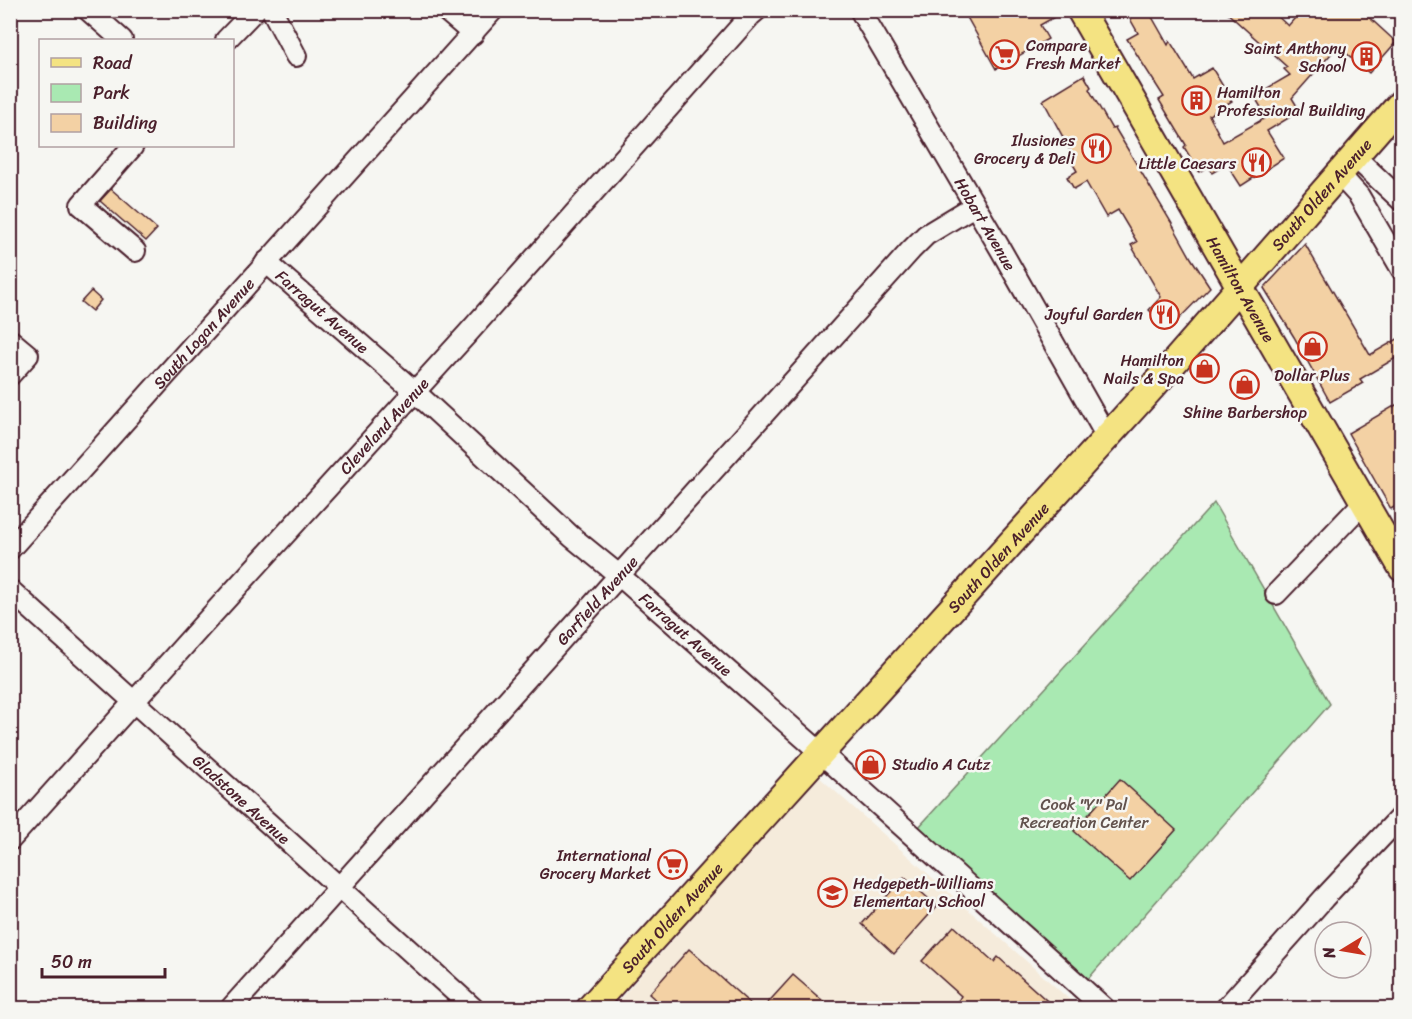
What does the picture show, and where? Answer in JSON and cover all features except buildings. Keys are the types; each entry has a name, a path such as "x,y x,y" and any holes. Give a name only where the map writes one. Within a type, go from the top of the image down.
{"main road":[{"name":"Hamilton Avenue","path":"1080,10 1401,568"},
{"name":"South Olden Avenue","path":"590,1008 1107,437 1401,102"}],"street":[{"path":"88,10 121,39"},
{"path":"227,39 255,10"},
{"path":"272,10 296,56"},
{"path":"445,10 473,34"},
{"name":"South Logan Avenue","path":"10,549 493,10"},
{"name":"Cleveland Avenue","path":"10,840 757,10"},
{"name":"Hobart Avenue","path":"860,10 1001,250 1107,437"},
{"path":"132,147 81,205 135,250"},
{"path":"1347,165 1401,201"},
{"path":"1347,165 1359,196 1401,270"},
{"name":"Garfield Avenue","path":"231,1008 911,250 926,235 974,206"},
{"path":"1378,228 1380,220 1389,213 1401,211"},
{"name":"Farragut Avenue","path":"266,262 414,391 529,499 821,753 1104,1008"},
{"path":"10,340 28,355 10,375"},
{"path":"1276,594 1363,504"},
{"name":"Gladstone Avenue","path":"10,590 472,1008"},
{"path":"1226,1008 1401,815"}],"shaded area":[{"name":"Hedgepeth-Williams Elementary School","path":"818,776 1079,1008 612,1008"}],"green space":[{"name":"Cook \"Y\" Pal Recreation Center","path":"1214,503 1330,704 1088,979 918,828"}],"place":[{"name":"Compare Fresh Market","path":"1005,54"},
{"name":"Saint Anthony School","path":"1367,57"},
{"name":"Hamilton Professional Building","path":"1196,101"},
{"name":"Ilusiones Grocery & Deli","path":"1096,149"},
{"name":"Little Caesars","path":"1257,163"},
{"name":"Joyful Garden","path":"1164,314"},
{"name":"Dollar Plus","path":"1312,347"},
{"name":"Hamilton Nails & Spa","path":"1205,369"},
{"name":"Shine Barbershop","path":"1245,384"},
{"name":"Studio A Cutz","path":"871,764"},
{"name":"International Grocery Market","path":"672,864"},
{"name":"Hedgepeth-Williams Elementary School","path":"832,892"}]}
